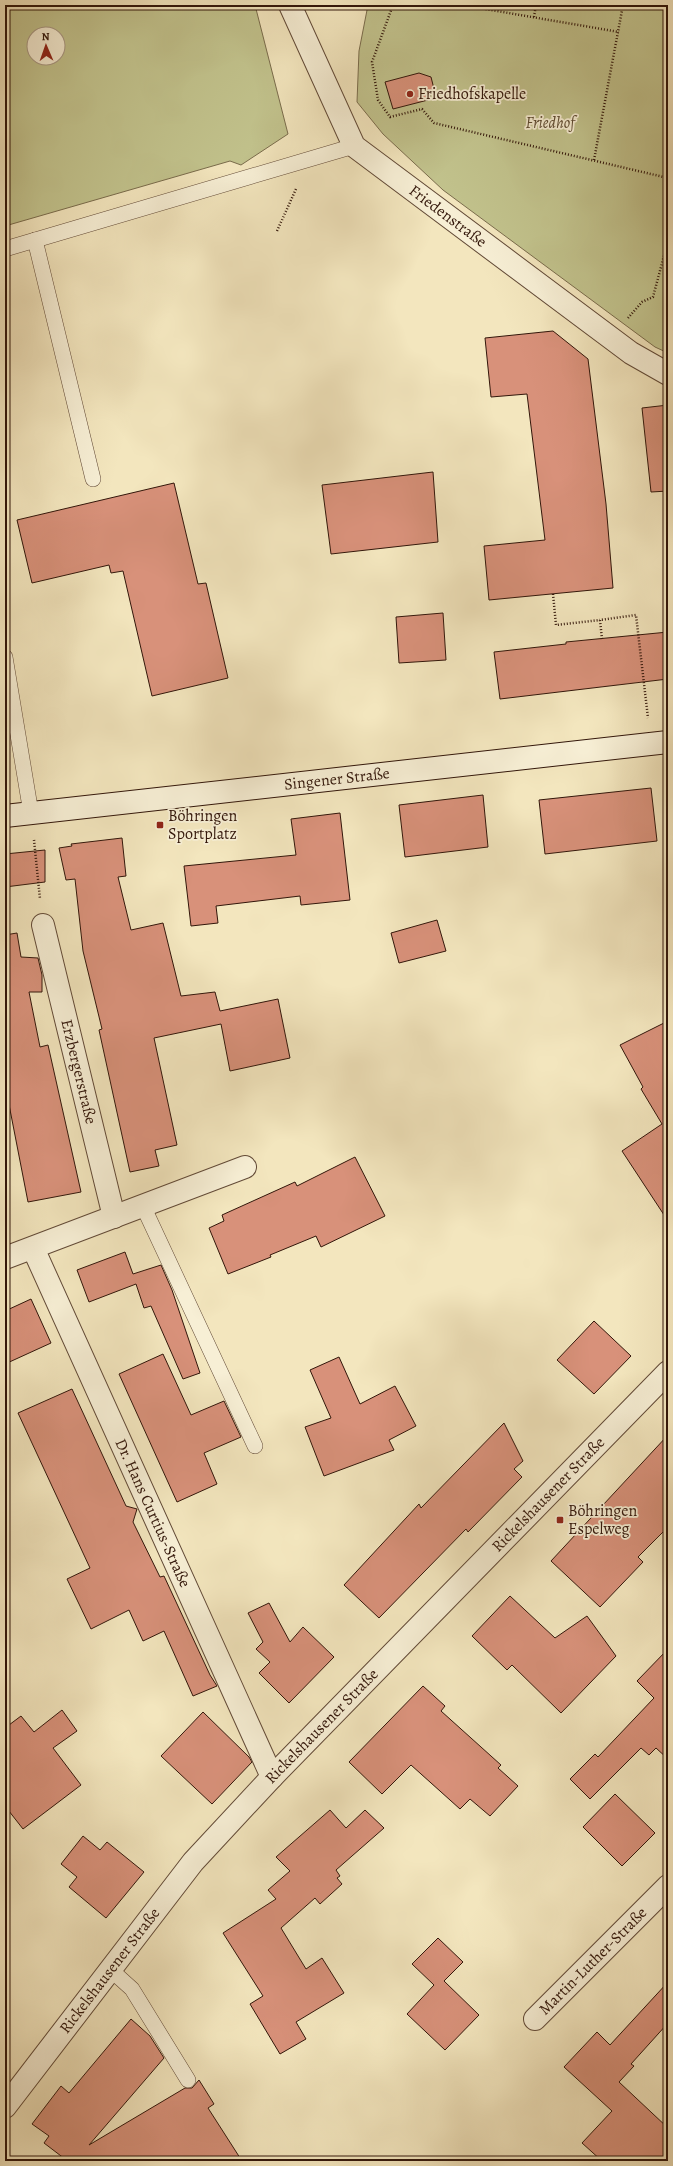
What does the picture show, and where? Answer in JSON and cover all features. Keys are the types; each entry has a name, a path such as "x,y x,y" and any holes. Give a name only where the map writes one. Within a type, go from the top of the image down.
{"street":[{"name":"Friedenstraße","path":"290,5 354,146 631,353 668,374"},
{"name":"Singener Straße","path":"5,816 659,743"},
{"name":"Erzbergerstraße","path":"43,925 114,1217"},
{"path":"5,1258 245,1166"},
{"name":"Dr. Hans Curtius-Straße","path":"33,1248 272,1777"},
{"name":"Rickelshausener Straße","path":"5,2107 193,1862 272,1777 668,1372"},
{"name":"Martin-Luther-Straße","path":"535,2019 668,1886"}],"lane":[{"path":"5,248 354,146"},
{"path":"36,240 93,479"},
{"path":"5,657 31,814"},
{"path":"142,1206 255,1446"},
{"path":"111,1970 132,1989 188,2080"}],"path":[{"path":"363,5 393,5 372,62 378,100 390,117 422,110 434,123 668,178"},
{"path":"462,5 619,32"},
{"path":"534,17 536,5"},
{"path":"594,160 623,5"},
{"path":"277,231 310,159"},
{"path":"624,322 642,302 653,296 665,252"},
{"path":"553,594 556,624 636,616 659,743"},
{"path":"600,620 602,638"},
{"path":"31,814 43,925"}],"green space":[{"path":"5,5 255,5 288,134 241,165 230,161 5,226"},
{"name":"Friedhof","path":"368,5 668,5 668,353 655,347 443,190 383,134 357,102 359,51"}],"building":[{"name":"Friedhofskapelle","path":"419,73 431,77 434,89 428,100 393,109 385,82"},
{"path":"553,331 588,359 606,504 613,588 489,600 484,546 545,540 527,394 491,397 485,338"},
{"path":"668,405 668,491 651,492 642,408"},
{"path":"433,472 438,542 331,554 322,485"},
{"path":"174,483 198,584 206,583 228,678 152,696 123,571 111,573 109,565 32,583 17,520"},
{"path":"443,613 446,660 399,663 396,617"},
{"path":"668,632 668,679 500,699 494,652 566,644 566,642"},
{"path":"651,788 657,841 545,854 539,800"},
{"path":"483,795 488,847 405,857 399,805"},
{"path":"340,813 350,900 301,905 300,896 216,906 218,923 191,926 184,866 296,855 291,819"},
{"path":"122,838 126,876 118,877 131,930 163,923 181,996 215,992 220,1011 278,999 290,1058 230,1071 221,1024 154,1038 177,1145 155,1150 159,1166 130,1172 99,1030 102,1029 83,951 75,879 66,880 59,848 72,846 71,844"},
{"path":"45,850 45,882 5,887 5,854"},
{"path":"437,920 446,951 399,963 391,933"},
{"path":"17,933 21,957 38,958 42,975 42,992 29,992 40,1047 48,1045 81,1192 28,1202 5,1084 5,935"},
{"path":"668,1021 668,1221 622,1151 662,1124 641,1089 643,1087 620,1045"},
{"path":"355,1157 385,1216 321,1247 316,1236 270,1255 271,1257 228,1274 209,1228 224,1221 222,1215 295,1182 297,1186"},
{"path":"125,1252 133,1274 161,1265 172,1290 200,1373 183,1379 151,1306 144,1308 136,1284 89,1302 77,1270"},
{"path":"31,1299 51,1343 5,1364 5,1311"},
{"path":"594,1321 631,1356 594,1394 557,1360"},
{"path":"163,1354 191,1415 224,1401 241,1437 204,1453 217,1484 177,1502 119,1374"},
{"path":"339,1357 360,1404 395,1386 416,1426 389,1440 394,1450 324,1476 305,1427 331,1418 310,1370"},
{"path":"72,1389 126,1506 137,1509 133,1522 160,1577 164,1576 210,1675 217,1686 193,1696 164,1631 143,1641 129,1610 91,1629 67,1579 90,1568 18,1413"},
{"path":"504,1423 523,1461 514,1469 522,1477 468,1532 466,1529 379,1618 344,1585 419,1504 421,1508"},
{"path":"668,1435 668,1527 638,1557 643,1562 600,1607 551,1561"},
{"path":"510,1596 555,1638 587,1616 616,1656 561,1713 512,1665 507,1670 472,1636"},
{"path":"269,1603 290,1642 303,1627 334,1657 289,1703 259,1673 270,1662 256,1649 263,1642 248,1613"},
{"path":"668,1649 668,1759 656,1748 649,1755 641,1748 590,1799 570,1779 595,1754 598,1757 654,1698 637,1681"},
{"path":"423,1686 445,1706 441,1711 501,1765 498,1768 518,1786 490,1816 470,1799 460,1809 411,1765 382,1794 349,1762"},
{"path":"62,1710 77,1731 53,1748 81,1785 23,1829 5,1806 5,1728 21,1716 34,1732"},
{"path":"203,1712 249,1757 252,1762 212,1804 161,1756"},
{"path":"615,1794 655,1833 622,1866 583,1827"},
{"path":"330,1810 346,1828 365,1810 384,1828 336,1870 340,1876 337,1878 342,1884 320,1904 315,1898 281,1928 306,1969 322,1958 344,1993 296,2022 306,2039 280,2054 250,2004 263,1996 223,1933 276,1899 268,1890 290,1871 276,1857"},
{"path":"83,1836 100,1850 107,1842 144,1872 106,1918 69,1887 77,1877 61,1864"},
{"path":"438,1938 463,1962 444,1981 479,2015 445,2050 407,2014 434,1985 412,1964"},
{"path":"668,1982 668,2023 631,2064 634,2066 619,2082 668,2128 668,2153 661,2161 602,2161 582,2143 612,2111 564,2067 597,2032 610,2045"},
{"path":"131,2019 150,2036 164,2058 89,2145 185,2088 192,2088 199,2080 214,2104 208,2108 242,2161 62,2161 65,2159 44,2143 49,2136 32,2124 61,2086 69,2093"}],"place":[{"name":"Friedhofskapelle","path":"410,94"},
{"name":"Böhringen Sportplatz","path":"160,825"},
{"name":"Böhringen Espelweg","path":"560,1520"}]}
